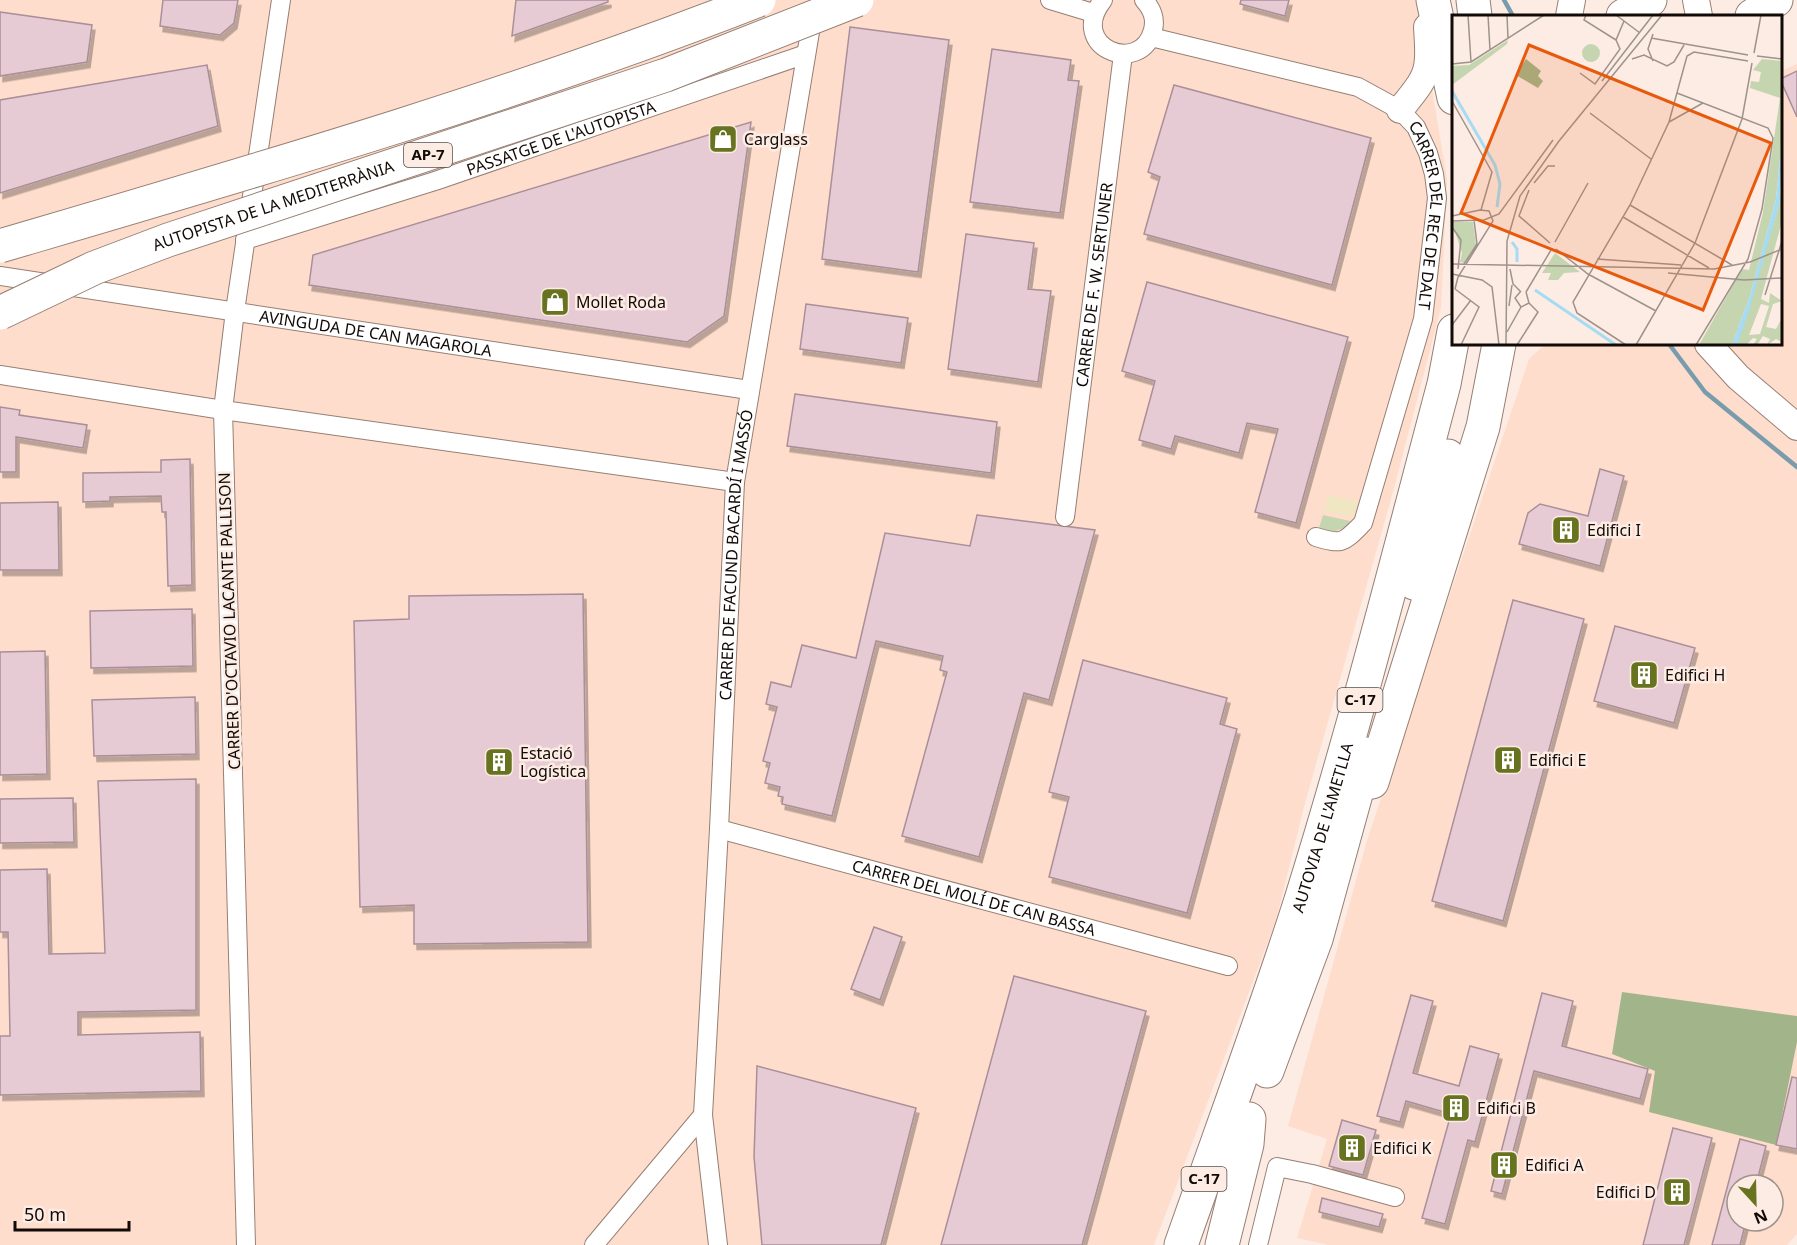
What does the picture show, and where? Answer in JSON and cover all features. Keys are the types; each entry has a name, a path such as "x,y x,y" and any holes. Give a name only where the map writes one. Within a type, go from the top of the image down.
{"highway":[{"name":"AP-7","path":"0,246 144,204 531,84 651,42 759,0"},
{"name":"AUTOPISTA DE LA MEDITERRÀNIA","path":"0,313 85,273 168,240 634,86 857,0"},
{"path":"1433,0 1452,89"},
{"path":"1448,0 1452,17"},
{"path":"1473,0 1475,15"},
{"path":"1625,15 1650,0"},
{"path":"1754,15 1776,0"},
{"name":"AUTOVIA DE L'AMETLLA","path":"1200,1245 1238,1116 1247,1063 1296,913 1356,712 1444,384 1452,342"},
{"name":"AUTOVIA DE L'AMETLLA","path":"1181,1245 1316,939 1434,513 1474,345"},
{"path":"1316,939 1340,885 1469,475 1483,427 1499,345"},
{"path":"1469,475 1496,422 1518,345"},
{"path":"1166,1245 1200,1165 1238,1116"},
{"path":"1222,1245 1247,1144 1238,1116"}],"street":[{"name":"CARRER D'OCTAVIO LACANTE PALLISON","path":"246,1245 223,410 245,240 281,0"},
{"name":"CARRER DE FACUND BACARDÍ I MASSÓ","path":"718,1245 703,1115 735,482 815,0"},
{"path":"1050,0 1098,6 1092,28 1097,41 1109,51 1123,54 1134,52 1144,46 1151,37 1155,22 1151,8 1144,0"},
{"path":"1400,110 1426,78 1429,66 1423,0"},
{"path":"1569,15 1572,0"},
{"path":"1696,0 1698,15"},
{"name":"CARRER DEL REC DE DALT","path":"1151,37 1358,87 1400,110 1416,127 1428,153 1437,198 1423,319 1363,523 1344,542 1336,543 1316,537"},
{"name":"PASSATGE DE L'AUTOPISTA","path":"245,240 435,181 806,54"},
{"name":"CARRER DE F. W. SERTUNER","path":"1065,516 1123,54"},
{"name":"AVINGUDA DE CAN MAGAROLA","path":"0,276 749,390"},
{"path":"1709,345 1738,377 1797,427"},
{"path":"0,375 223,410 735,482"},
{"name":"CARRER DEL MOLÍ DE CAN BASSA","path":"719,829 1228,966"},
{"path":"594,1245 703,1115"},
{"path":"1258,1245 1277,1167 1312,1174 1395,1197"}],"shaded area":[{"path":"0,0 1417,0 1447,179 1441,308 1393,492 1305,803 1276,920 1154,1245 0,1245"},
{"path":"1797,64 1797,1234 1787,1245 1328,1245 1297,1238 1327,1139 1288,1126 1368,837 1529,359 1544,345 1782,345 1782,71"}],"green space":[{"path":"1323,515 1350,521 1347,527 1332,532 1319,528"},
{"path":"1622,992 1797,1016 1797,1042 1776,1145 1649,1112 1655,1071 1612,1054"}],"sand":[{"path":"1328,495 1358,501 1353,517 1324,511"}],"building":[{"path":"163,0 238,0 234,23 220,35 160,26"},
{"path":"516,0 608,0 608,2 512,36"},
{"path":"1241,0 1289,0 1285,16 1240,4"},
{"path":"0,12 92,25 87,62 0,76"},
{"path":"850,27 949,40 918,272 822,259"},
{"path":"992,49 1071,60 1068,80 1079,81 1060,213 970,202"},
{"path":"207,65 218,126 0,193 0,100"},
{"path":"1797,71 1797,117 1782,83 1782,78"},
{"path":"1174,85 1371,138 1332,285 1144,234 1160,177 1148,172"},
{"path":"751,122 724,316 687,342 309,285 313,255"},
{"path":"966,234 1034,243 1028,289 1051,291 1038,382 948,369"},
{"path":"1147,282 1348,337 1296,523 1255,512 1278,429 1247,423 1239,453 1175,436 1171,449 1139,440 1155,381 1122,371"},
{"path":"806,304 908,318 901,363 800,349"},
{"path":"795,394 997,422 991,473 787,446"},
{"path":"0,407 20,410 19,415 87,425 83,448 16,437 16,472 0,472"},
{"path":"190,459 192,585 168,586 166,512 162,512 161,496 110,497 110,501 83,502 83,473 161,472 161,460"},
{"name":"Edifici I","path":"1600,469 1624,476 1600,566 1519,544 1528,513 1540,504 1588,516"},
{"path":"58,502 59,570 0,570 0,503"},
{"path":"977,515 1095,530 1049,700 1024,693 979,857 902,836 947,672 940,670 943,656 876,641 832,816 782,804 783,797 778,796 780,787 765,783 770,763 763,761 777,707 766,704 771,682 791,687 802,645 856,658 885,533 970,546"},
{"name":"Estació Logística","path":"583,594 588,942 414,944 414,905 360,907 354,621 409,619 409,596"},
{"name":"Edifici E","path":"1513,600 1584,619 1503,921 1432,901"},
{"path":"192,609 193,666 91,668 90,611"},
{"name":"Edifici H","path":"1615,626 1695,648 1674,723 1594,701"},
{"path":"45,651 47,774 0,775 0,652"},
{"path":"1083,660 1227,698 1220,724 1237,729 1187,913 1049,877 1069,797 1049,792"},
{"path":"195,697 196,754 94,756 92,700"},
{"path":"196,779 196,1010 78,1012 78,1035 200,1032 201,1091 0,1095 0,1036 10,1036 8,932 0,932 0,870 47,869 49,954 105,953 98,781"},
{"path":"73,798 74,842 0,843 0,799"},
{"path":"874,927 902,937 880,1000 851,989"},
{"path":"1014,976 1146,1011 1082,1245 941,1245"},
{"name":"Edifici A","path":"1542,993 1573,1001 1562,1046 1648,1069 1640,1099 1534,1071 1502,1194 1491,1191"},
{"name":"Edifici B","path":"1411,995 1433,1001 1413,1073 1459,1086 1470,1046 1499,1054 1475,1142 1468,1140 1445,1224 1422,1218 1451,1114 1406,1101 1400,1122 1377,1116"},
{"path":"757,1066 916,1108 881,1245 762,1245 754,1157"},
{"path":"1792,1077 1797,1078 1797,1149 1776,1145"},
{"name":"Edifici K","path":"1342,1120 1376,1130 1363,1175 1329,1166"},
{"name":"Edifici D","path":"1673,1128 1712,1138 1684,1245 1643,1245"},
{"path":"1740,1139 1766,1146 1759,1173 1731,1173"},
{"path":"1725,1196 1725,1233 1743,1233 1740,1245 1712,1245"},
{"path":"1322,1198 1383,1214 1379,1227 1319,1212"}],"waterway":[{"path":"1504,0 1512,15"},
{"path":"1670,345 1705,392 1797,467"}],"place":[{"name":"Carglass","path":"723,139"},
{"name":"Mollet Roda","path":"555,302"},
{"name":"Edifici I","path":"1566,530"},
{"name":"Edifici H","path":"1644,675"},
{"name":"Edifici E","path":"1508,760"},
{"name":"Estació Logística","path":"499,762"},
{"name":"Edifici B","path":"1456,1108"},
{"name":"Edifici K","path":"1352,1148"},
{"name":"Edifici A","path":"1504,1165"},
{"name":"Edifici D","path":"1677,1192"}]}
